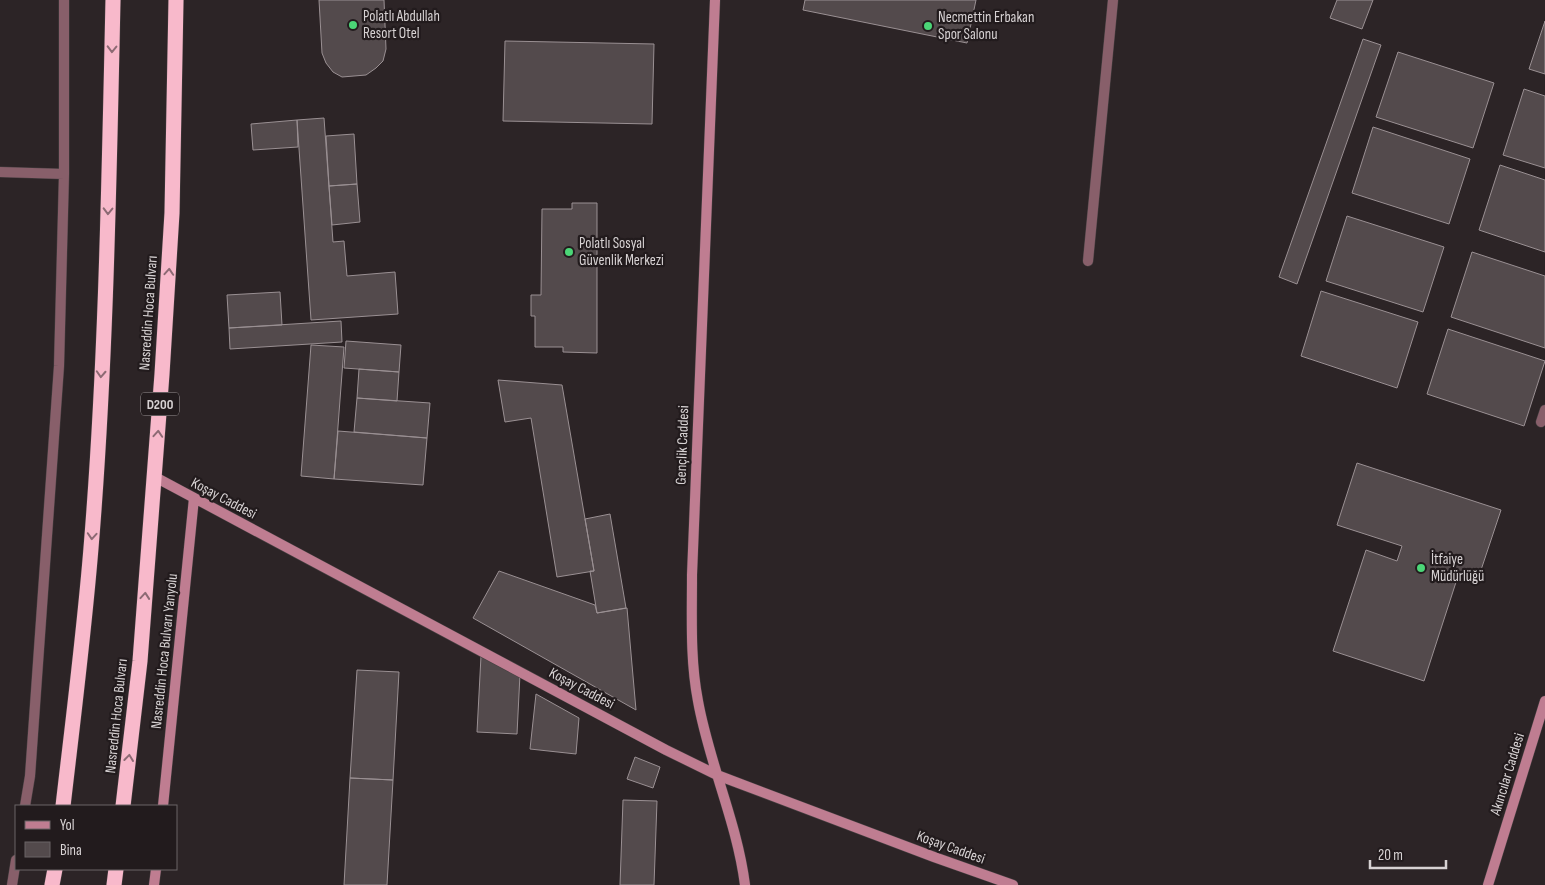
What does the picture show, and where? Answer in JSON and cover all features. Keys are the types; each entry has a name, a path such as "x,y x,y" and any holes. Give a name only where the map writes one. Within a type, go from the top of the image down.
{"highway":[{"path":"63,805 91,548 99,425 107,254 113,0"},
{"name":"Nasreddin Hoca Bulvarı","path":"123,805 140,661 172,213 176,0"},
{"path":"52,885 55,870"},
{"path":"114,885 116,870"}],"street":[{"path":"25,805 30,776 59,366 64,174 64,0"},
{"name":"Gençlik Caddesi","path":"715,0 692,575 693,652 698,701 734,834 745,885"},
{"path":"1088,261 1113,0"},
{"path":"0,172 64,174"},
{"path":"1541,422 1545,410"},
{"name":"Koşay Caddesi","path":"154,477 666,750 717,775 1013,885"},
{"name":"Nasreddin Hoca Bulvarı Yanyolu","path":"163,805 194,498"},
{"name":"Akıncılar Caddesi","path":"1488,885 1545,700"},
{"path":"12,885 15,866"},
{"path":"154,885 156,870"}],"building":[{"name":"Polatlı Abdullah Resort Otel","path":"319,0 384,0 386,49 383,61 376,68 366,75 342,77 333,72 326,63 322,53"},
{"name":"Necmettin Erbakan Spor Salonu","path":"805,0 976,0 967,43 803,10"},
{"path":"1337,0 1373,0 1362,29 1330,18"},
{"path":"1545,21 1545,74 1529,69"},
{"path":"1363,39 1381,45 1297,284 1279,277"},
{"path":"505,41 654,44 652,124 503,121"},
{"path":"1398,52 1494,83 1473,148 1376,117"},
{"path":"1524,89 1545,96 1545,168 1503,155"},
{"path":"324,118 333,242 344,241 347,276 395,272 398,314 311,320 297,120"},
{"path":"297,120 298,147 253,150 251,124"},
{"path":"1373,127 1470,159 1449,224 1352,193"},
{"path":"354,134 357,184 329,186 326,136"},
{"path":"1500,165 1545,180 1545,252 1479,230"},
{"path":"357,184 360,222 332,225 329,186"},
{"name":"Polatlı Sosyal Güvenlik Merkezi","path":"572,203 597,203 597,353 563,352 563,347 535,347 535,316 531,316 531,295 541,295 542,209 572,209"},
{"path":"1347,216 1444,247 1423,312 1326,281"},
{"path":"1472,252 1545,276 1545,348 1451,317"},
{"path":"1321,291 1418,322 1397,388 1301,356"},
{"path":"280,292 282,325 229,328 227,295"},
{"path":"341,321 342,342 230,349 229,328"},
{"path":"1448,329 1545,361 1524,426 1427,394"},
{"path":"346,341 401,345 399,372 344,368"},
{"path":"311,345 344,347 334,479 301,476"},
{"path":"359,369 399,372 397,401 357,398"},
{"path":"498,380 562,385 594,571 557,577 531,418 505,422"},
{"path":"357,398 430,403 427,438 354,432"},
{"path":"338,431 427,438 423,485 334,479"},
{"name":"İtfaiye Müdürlüğü","path":"1357,463 1501,510 1477,582 1458,576 1424,681 1333,651 1366,550 1397,561 1402,546 1337,525"},
{"path":"610,514 626,608 597,613 590,571 594,571 585,519"},
{"path":"499,571 595,605 597,613 627,608 636,710 473,618"},
{"path":"481,656 520,674 517,734 477,732"},
{"path":"357,670 399,672 393,780 350,778"},
{"path":"536,694 579,718 576,754 530,749"},
{"path":"635,757 660,767 653,788 627,779"},
{"path":"350,778 393,780 387,885 344,885"},
{"path":"623,800 657,801 654,885 620,885"}],"place":[{"name":"Polatlı Abdullah Resort Otel","path":"353,25"},
{"name":"Necmettin Erbakan Spor Salonu","path":"928,26"},
{"name":"Polatlı Sosyal Güvenlik Merkezi","path":"569,252"},
{"name":"İtfaiye Müdürlüğü","path":"1421,568"}]}
